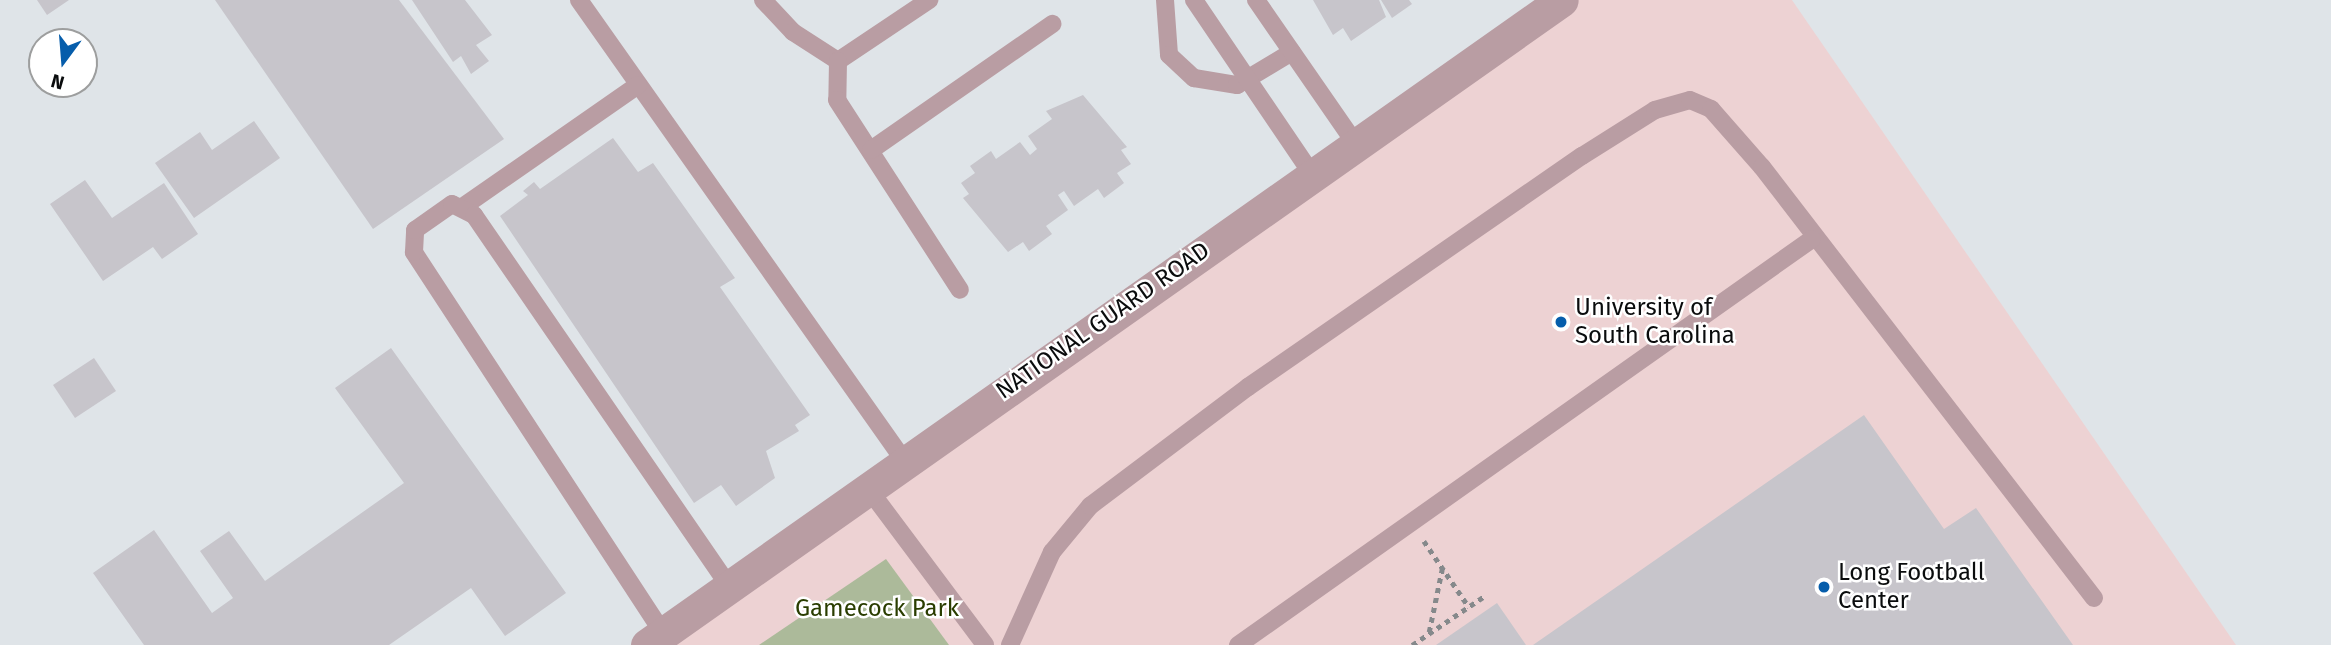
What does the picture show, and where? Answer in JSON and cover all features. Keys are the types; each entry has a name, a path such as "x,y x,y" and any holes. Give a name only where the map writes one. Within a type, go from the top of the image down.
{"street":[{"name":"NATIONAL GUARD ROAD","path":"655,639 1311,173 1562,0"}],"lane":[{"path":"579,0 905,462"},
{"path":"763,0 793,32 838,61"},
{"path":"838,61 929,0"},
{"path":"1165,0 1165,44 1182,71 1209,84 1248,81 1292,52"},
{"path":"1194,0 1311,173"},
{"path":"1256,0 1355,143"},
{"path":"871,150 1052,24"},
{"path":"838,61 837,100 960,290"},
{"path":"638,85 464,206 452,204 415,230 414,252 655,639"},
{"path":"1010,645 1052,552 1090,506 1248,387 1655,110 1690,100 1711,108 2094,598"},
{"path":"464,206 729,586"},
{"path":"1238,645 1812,239"},
{"path":"867,487 985,645"}],"path":[{"path":"1411,523 1469,607"},
{"path":"1428,634 1440,605 1442,568"},
{"path":"1412,645 1486,595"}],"shaded area":[{"name":"University of South Carolina","path":"1568,0 1792,0 2236,645 650,645"}],"green space":[{"name":"Gamecock Park","path":"886,559 949,645 759,645"}],"building":[{"path":"37,0 69,0 47,15"},
{"path":"215,0 399,0 504,139 373,229"},
{"path":"412,0 465,0 492,35 476,45 489,61 471,74 461,56 453,62"},
{"path":"1313,0 1379,0 1386,17 1351,41 1343,28 1333,35"},
{"path":"1381,0 1409,0 1412,4 1392,18"},
{"path":"1083,95 1127,147 1121,150 1131,164 1117,173 1124,183 1104,198 1098,189 1074,206 1064,191 1058,195 1068,210 1046,226 1052,234 1029,251 1023,242 1008,252 963,198 969,194 961,183 975,173 970,166 991,151 996,159 1020,142 1030,155 1037,149 1028,136 1052,119 1046,111"},
{"path":"254,121 280,158 194,218 155,163 200,132 212,150"},
{"path":"613,138 638,172 653,163 735,278 720,287 810,415 795,425 799,431 766,451 775,478 736,506 721,485 694,503 500,216 528,195 523,191 534,182 540,189"},
{"path":"85,180 112,218 164,183 198,234 162,259 153,247 103,281 50,204"},
{"path":"391,348 566,593 505,636 471,588 389,645 144,645 93,573 154,530 212,613 233,598 200,551 229,531 265,581 404,483 335,388"},
{"path":"94,358 116,391 75,418 53,385"},
{"name":"Long Football Center","path":"1864,415 1944,529 1976,508 2073,645 1533,645"},
{"path":"1497,603 1526,645 1436,645"}],"place":[{"name":"University of South Carolina","path":"1561,322"},
{"name":"Long Football Center","path":"1824,587"}]}
